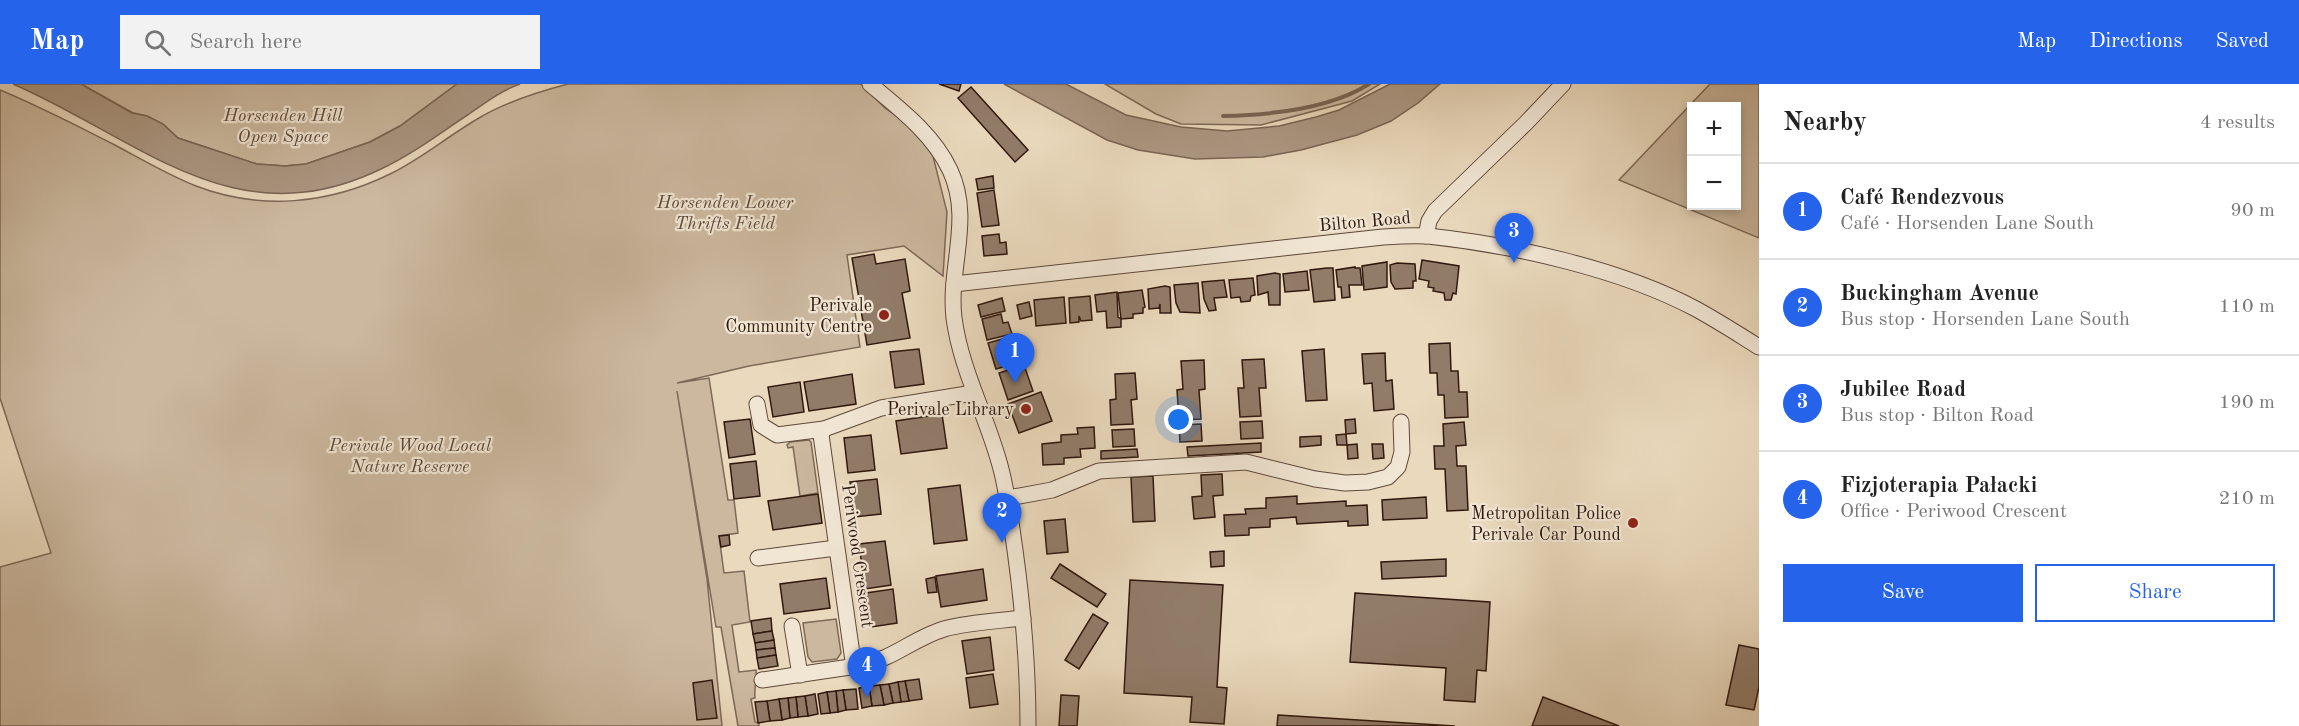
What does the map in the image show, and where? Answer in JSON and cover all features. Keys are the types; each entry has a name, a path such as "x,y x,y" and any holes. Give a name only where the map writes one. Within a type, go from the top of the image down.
{"street":[{"path":"870,84 913,120 949,169 956,186 960,216 960,243 954,284 954,319 973,393 996,451 1008,498 1023,618 1028,726"},
{"path":"1426,236 1429,221 1435,211 1563,84"},
{"name":"Bilton Road","path":"954,284 1371,238 1426,236 1524,252 1638,284 1695,308 1759,347"},
{"path":"757,404 761,425 777,435 824,429 881,408 973,393"},
{"path":"1008,498 1052,489 1099,471 1246,462 1315,479 1345,483 1368,482 1388,477 1398,467 1402,452 1401,422"},
{"name":"Periwood Crescent","path":"824,429 821,435 854,663"},
{"path":"758,558 836,548"},
{"path":"762,680 850,667 854,663 862,665 884,660 944,629 1023,618"},
{"path":"792,626 800,675"}],"green space":[{"name":"Horsenden Hill Open Space","path":"81,84 457,84 400,126 370,142 306,164 285,166 257,164 178,138 163,124 147,116 133,113"},
{"name":"Perivale Wood Local Nature Reserve","path":"568,84 861,84 885,108 909,125 932,152 947,212 943,276 904,246 847,255 860,347 749,366 677,383 709,378 728,500 734,500 738,533 719,536 724,573 744,571 750,622 732,625 739,672 756,670 755,698 751,699 755,722 759,723 759,726 738,726 721,627 716,627 677,391 707,579 722,726 0,726 0,567 51,553 0,398 0,90 58,116 196,186 245,199 294,201 319,198 367,184 401,168 489,112 522,98"},
{"path":"1105,84 1380,84 1352,101 1261,125 1181,124 1156,114"},
{"path":"1710,84 1759,84 1759,238 1691,210 1741,210 1741,102 1693,102"},
{"path":"1687,108 1687,156 1687,208 1619,180"},
{"path":"809,440 818,493 800,496 793,447 788,448 787,445 790,442"},
{"path":"836,619 841,653 837,659 812,662 808,657 803,623"}],"shaded area":[{"path":"13,84 81,84 132,113 147,116 163,124 178,138 257,164 285,166 306,164 370,142 400,126 457,84 520,84 494,97 415,150 381,169 328,188 279,193 233,188 190,174 146,154 59,106"},
{"path":"1004,84 1066,84 1126,115 1181,127 1227,131 1279,126 1316,117 1339,110 1390,84 1440,84 1418,103 1391,121 1357,135 1301,150 1263,157 1195,159 1138,150 1107,140"}],"building":[{"path":"939,84 961,84 959,91"},
{"path":"971,87 1028,150 1015,162 958,98"},
{"path":"993,176 994,188 978,190 976,179"},
{"path":"994,190 999,225 982,227 977,193"},
{"path":"999,234 1000,243 1006,242 1007,254 984,256 982,236"},
{"name":"Perivale Community Centre","path":"874,254 876,264 905,259 910,291 902,293 910,338 867,345 852,258"},
{"path":"1422,260 1459,266 1456,294 1453,293 1451,300 1445,300 1444,293 1433,291 1434,288 1428,287 1429,281 1419,279"},
{"path":"1387,262 1387,287 1364,290 1362,266"},
{"path":"1415,264 1416,281 1413,281 1413,288 1395,289 1391,282 1390,265"},
{"path":"1333,268 1335,300 1314,302 1310,270"},
{"path":"1360,268 1362,285 1349,285 1350,297 1342,298 1336,270"},
{"path":"1307,271 1309,290 1285,292 1283,274"},
{"path":"1280,274 1280,305 1269,305 1268,292 1258,295 1257,276"},
{"path":"1253,278 1255,295 1251,296 1250,301 1241,302 1240,297 1231,298 1229,280"},
{"path":"1224,280 1227,297 1214,298 1216,310 1209,311 1204,299 1202,282"},
{"path":"1198,283 1200,313 1180,312 1176,303 1174,285"},
{"path":"1170,287 1171,313 1160,313 1160,304 1159,308 1149,309 1148,289"},
{"path":"1142,290 1145,307 1143,313 1133,314 1133,318 1121,319 1118,293"},
{"path":"1117,292 1118,317 1121,319 1121,327 1107,328 1106,311 1097,312 1095,295"},
{"path":"1090,296 1092,320 1081,321 1079,316 1079,322 1070,323 1069,298"},
{"path":"1064,297 1066,323 1036,326 1034,300"},
{"path":"1002,298 1005,311 981,317 978,305"},
{"path":"1029,302 1032,316 1020,319 1017,305"},
{"path":"1001,314 1003,323 1008,322 1012,334 987,340 982,319"},
{"path":"1006,338 1009,349 1014,347 1017,356 1011,358 1013,364 996,369 988,343"},
{"path":"1450,343 1451,371 1458,371 1459,392 1467,392 1468,417 1445,418 1444,395 1438,395 1437,373 1430,373 1429,344"},
{"path":"919,349 924,384 895,388 890,352"},
{"path":"1324,349 1327,400 1306,401 1302,351"},
{"path":"1385,353 1386,381 1392,380 1394,409 1374,411 1372,383 1364,384 1362,354"},
{"path":"1264,359 1266,388 1259,388 1261,416 1240,417 1238,388 1244,388 1242,360"},
{"path":"1204,360 1205,389 1199,390 1201,419 1179,420 1177,390 1183,389 1181,361"},
{"path":"1024,365 1033,391 1008,400 999,373"},
{"path":"1135,373 1137,399 1131,400 1133,424 1111,425 1110,400 1116,399 1115,374"},
{"path":"852,374 856,404 809,411 804,382"},
{"path":"800,382 804,412 773,417 768,387"},
{"path":"1041,392 1052,421 1019,433 1008,404"},
{"path":"942,414 947,448 901,454 896,421"},
{"path":"750,419 755,454 729,458 724,422"},
{"path":"1355,419 1356,433 1346,434 1345,420"},
{"path":"1262,421 1263,438 1241,439 1240,422"},
{"path":"1464,422 1466,445 1456,446 1457,466 1466,466 1468,510 1447,511 1445,469 1435,469 1434,446 1444,446 1443,424"},
{"path":"1201,424 1202,441 1180,442 1179,425"},
{"path":"1094,427 1095,448 1080,449 1081,457 1064,458 1064,464 1043,465 1042,444 1061,442 1061,435 1078,434 1077,428"},
{"path":"1134,429 1135,446 1113,447 1112,430"},
{"path":"1346,434 1347,445 1337,445 1336,435"},
{"path":"871,435 875,470 848,473 844,438"},
{"path":"1321,436 1321,445 1300,447 1300,437"},
{"path":"1261,443 1261,452 1188,456 1187,447"},
{"path":"1357,444 1358,458 1348,459 1347,445"},
{"path":"1372,444 1383,444 1384,458 1373,459"},
{"path":"1137,449 1138,457 1101,459 1101,451"},
{"path":"756,461 760,496 734,499 730,464"},
{"path":"1222,474 1223,495 1213,496 1215,517 1194,519 1192,497 1202,496 1201,475"},
{"path":"1153,476 1155,521 1133,522 1131,477"},
{"path":"877,479 881,514 854,517 850,482"},
{"path":"960,485 967,540 934,544 928,489"},
{"path":"818,494 822,523 773,530 768,501"},
{"path":"1297,496 1297,504 1346,501 1346,506 1367,505 1368,525 1348,526 1348,521 1297,524 1296,517 1270,519 1270,527 1249,528 1249,535 1225,536 1224,515 1246,514 1245,509 1266,508 1266,498"},
{"path":"1426,497 1427,518 1383,520 1382,500"},
{"path":"1065,519 1068,552 1047,554 1044,521"},
{"path":"729,535 730,545 721,547 719,536"},
{"path":"885,541 891,585 865,589 859,544"},
{"path":"1224,551 1224,566 1211,567 1210,552"},
{"path":"1446,559 1446,576 1382,579 1381,562"},
{"path":"1060,564 1106,594 1097,607 1051,578"},
{"path":"983,569 987,600 941,607 936,576"},
{"path":"935,577 937,592 928,593 926,579"},
{"path":"826,578 830,608 784,614 780,584"},
{"path":"1130,580 1223,585 1217,687 1227,688 1224,724 1190,722 1192,697 1124,693"},
{"path":"893,589 897,623 871,627 866,593"},
{"path":"1355,593 1490,602 1486,671 1477,670 1475,702 1444,700 1446,668 1350,662"},
{"path":"1093,614 1108,623 1079,669 1065,660"},
{"path":"771,618 772,631 753,634 751,621"},
{"path":"772,631 774,640 755,643 753,634"},
{"path":"990,637 994,670 967,674 962,641"},
{"path":"774,640 775,648 756,650 755,643"},
{"path":"1739,645 1759,649 1759,687 1754,710 1726,705"},
{"path":"775,648 776,655 757,658 756,650"},
{"path":"776,655 778,666 759,669 757,658"},
{"path":"993,674 998,704 970,708 966,678"},
{"path":"919,679 922,699 909,701 905,681"},
{"path":"712,680 717,718 697,720 693,683"},
{"path":"905,681 909,701 901,702 898,682"},
{"path":"898,682 901,702 893,703 889,684"},
{"path":"889,684 893,703 884,705 880,685"},
{"path":"880,685 884,705 872,706 869,686"},
{"path":"869,686 872,706 862,708 859,688"},
{"path":"856,689 858,709 846,710 843,690"},
{"path":"843,690 846,710 838,712 836,691"},
{"path":"836,691 838,712 830,713 827,692"},
{"path":"827,692 830,713 821,714 818,694"},
{"path":"815,694 818,714 808,716 805,696"},
{"path":"1061,695 1079,696 1077,726 1059,726"},
{"path":"805,696 808,716 798,717 796,697"},
{"path":"796,697 798,717 790,718 788,698"},
{"path":"1543,697 1619,726 1532,726"},
{"path":"788,698 790,718 782,720 779,699"},
{"path":"779,699 782,720 770,721 767,701"},
{"path":"767,701 770,721 758,723 755,702"},
{"path":"1278,715 1455,726 1277,726"}],"waterway":[{"path":"1223,116 1279,112 1318,105 1353,93 1369,84"}],"place":[{"name":"Jubilee Road","path":"1514,263"},
{"name":"Perivale Community Centre","path":"884,315"},
{"name":"Café Rendezvous","path":"1015,383"},
{"name":"Perivale Library","path":"1026,409"},
{"name":"Metropolitan Police Perivale Car Pound","path":"1633,523"},
{"name":"Buckingham Avenue","path":"1002,543"},
{"name":"Fizjoterapia Pałacki","path":"867,697"}],"park label":[{"name":"Horsenden Lower Thrifts Field","path":"725,212"}]}
